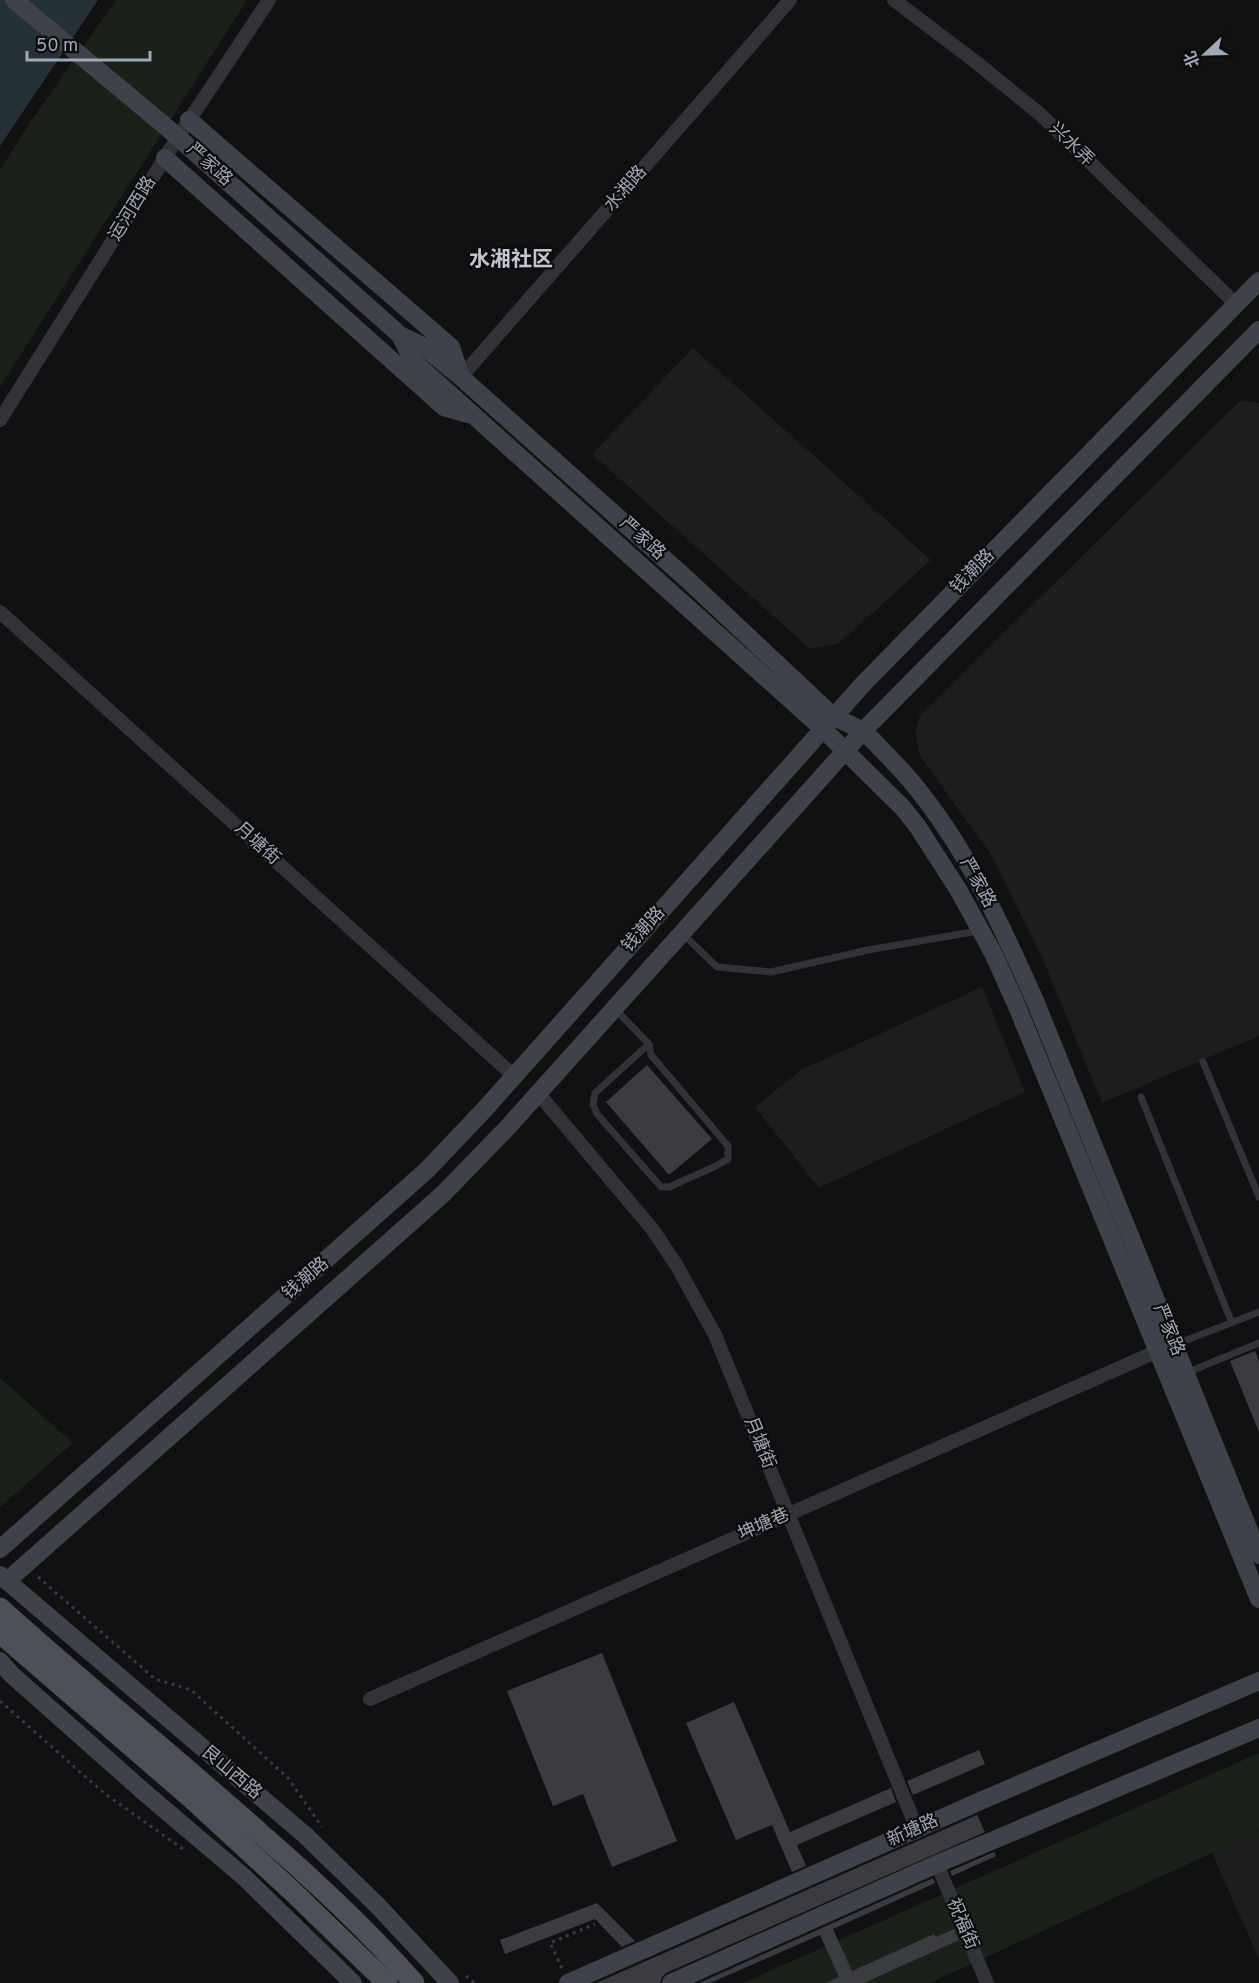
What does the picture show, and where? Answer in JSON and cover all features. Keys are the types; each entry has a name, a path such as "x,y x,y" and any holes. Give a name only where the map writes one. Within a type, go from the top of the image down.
{"main road":[{"name":"严家路","path":"14,0 164,125 400,335 423,346 461,377 689,581 828,723 844,751 903,808 947,871 981,931 1017,1004 1166,1348 1186,1373 1259,1555"},
{"name":"严家路","path":"189,120 451,347 461,377"},
{"name":"严家路","path":"165,158 444,407 473,415"},
{"name":"钱潮路","path":"0,1549 409,1188 514,1076 864,683 1259,281"},
{"name":"钱潮路","path":"3,1578 24,1565 443,1194 538,1093 844,751 1259,332"},
{"name":"严家路","path":"400,335 412,361 473,415 828,723 863,731 899,766 924,797 975,875 1036,1003 1259,1599"},
{"name":"艮山西路","path":"3,1578 304,1835 457,1979"},
{"name":"艮山西路","path":"0,1608 25,1642 292,1891 387,1983"},
{"name":"艮山西路","path":"0,1633 25,1642 206,1785 325,1890 391,1956 414,1983"},
{"path":"0,1661 11,1674 127,1777 244,1877 350,1981"},
{"name":"新塘路","path":"566,1978 1259,1681"},
{"path":"671,1983 937,1864 1259,1728"}],"street":[{"name":"运河西路","path":"0,420 189,120 269,0"},
{"name":"水湘路","path":"461,377 790,0"},
{"name":"兴水弄","path":"894,0 1041,115 1236,303"},
{"name":"月塘街","path":"0,612 514,1076"},
{"name":"月塘街","path":"538,1093 653,1230 677,1266 715,1335 917,1828"},
{"name":"坤塘巷","path":"370,1699 1166,1348"},
{"name":"祝福街","path":"937,1864 987,1983"}],"lane":[{"path":"682,932 717,967 771,972 868,950 981,931"},
{"path":"614,1008 650,1044 651,1054 728,1146 728,1159 669,1187 661,1187 597,1114 593,1104 595,1093 650,1044"},
{"path":"1203,1062 1259,1197"},
{"path":"1141,1096 1232,1323"},
{"path":"1166,1348 1259,1312"},
{"path":"1186,1373 1259,1343"}],"path":[{"path":"24,1565 155,1679 191,1690 288,1778 327,1833"},
{"path":"0,1701 104,1793 191,1855"},
{"path":"566,1978 550,1943 595,1924"},
{"path":"457,1979 474,1983"}],"shaded area":[{"path":"0,0 98,0 0,146"},
{"path":"116,0 247,0 0,387 0,170 29,124"},
{"path":"693,348 931,560 838,644 810,649 592,454"},
{"path":"1241,400 1259,403 1259,1036 1102,1103 1044,962 992,856 920,756 915,734 920,715"},
{"path":"982,987 1025,1092 819,1188 755,1107 801,1070"},
{"path":"0,1378 73,1443 0,1507"},
{"path":"1259,1753 1259,1830 930,1983 743,1983"},
{"path":"1259,1830 1259,1959 1212,1853"}],"building":[{"path":"647,1065 712,1139 669,1175 606,1102"},
{"path":"1255,1351 1259,1361 1259,1432 1230,1361"},
{"path":"602,1653 677,1841 612,1867 583,1794 553,1806 507,1691"},
{"path":"734,1702 790,1832 891,1788 896,1802 797,1845 806,1866 792,1872 772,1825 736,1840 686,1723"},
{"path":"979,1750 985,1764 913,1795 907,1781"},
{"path":"977,1815 985,1832 666,1973 660,1983 596,1983"},
{"path":"994,1852 996,1856 952,1876 950,1871"},
{"path":"933,1878 935,1883 833,1929 852,1971 934,1934 936,1937 954,1929 959,1940 864,1983 826,1983 839,1977 820,1935 710,1983 699,1983"},
{"path":"597,1903 635,1941 622,1947 595,1919 505,1954 500,1940"}],"district":[{"name":"水湘社区","path":"511,260"}]}
